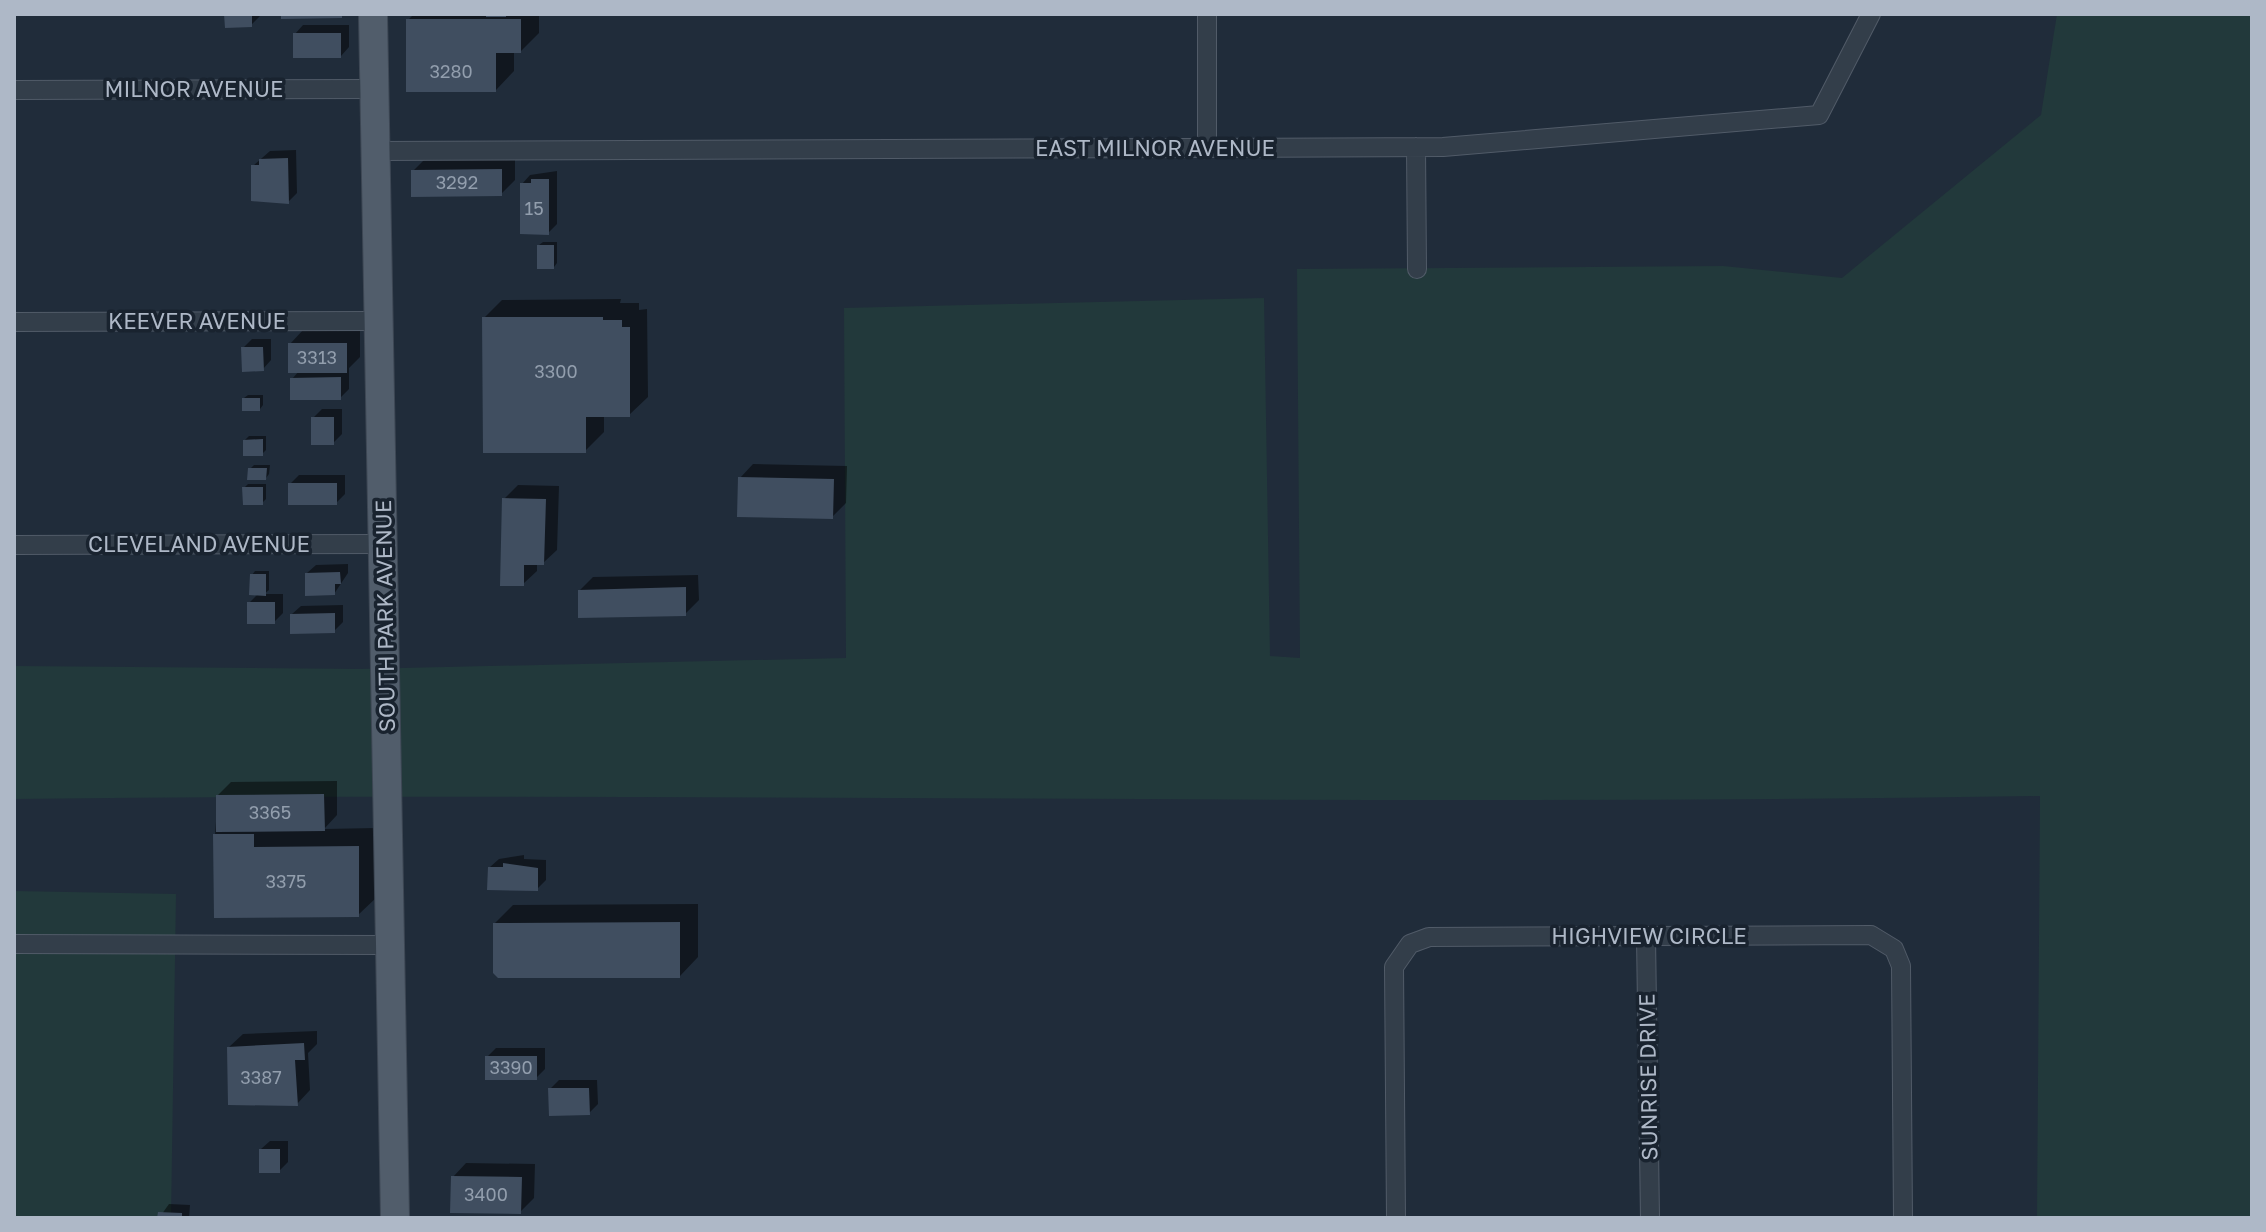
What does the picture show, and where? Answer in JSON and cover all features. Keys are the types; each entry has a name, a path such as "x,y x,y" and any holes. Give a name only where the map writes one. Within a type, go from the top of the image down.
{"main road":[{"name":"SOUTH PARK AVENUE","path":"373,14 395,1218"}],"street":[{"path":"1207,14 1207,147"},
{"name":"EAST MILNOR AVENUE","path":"376,151 1416,147 1535,141 1819,115 1871,14"},
{"name":"MILNOR AVENUE","path":"14,90 375,89"},
{"path":"1416,147 1417,269"},
{"name":"KEEVER AVENUE","path":"14,322 380,321"},
{"name":"CLEVELAND AVENUE","path":"14,545 384,544"},
{"name":"HIGHVIEW CIRCLE","path":"1396,1218 1394,967 1400,954 1410,944 1429,937 1871,935 1894,949 1901,966 1903,1218"},
{"name":"SUNRISE DRIVE","path":"1646,936 1650,1218"},
{"path":"14,944 391,945"}],"green space":[{"path":"2057,14 2252,14 2252,1218 2037,1218 2040,796 1534,800 14,799 14,666 359,669 846,658 844,308 1264,298 1270,656 1300,658 1297,269 1723,266 1842,278 2041,115"},
{"path":"14,891 176,894 171,1218 14,1218"}],"building":[{"path":"224,14 252,14 252,27 225,28"},
{"path":"281,14 342,14 342,18 281,19"},
{"path":"486,14 506,14 506,17 486,17"},
{"path":"406,19 521,19 521,53 496,53 496,92 406,92"},
{"path":"293,33 341,33 341,58 293,58"},
{"path":"288,158 289,204 251,201 251,165 259,165 259,159"},
{"path":"502,169 502,196 411,197 411,170"},
{"path":"531,179 549,179 549,235 520,234 520,183 531,183"},
{"path":"537,245 554,245 554,269 537,269"},
{"path":"482,317 603,317 603,320 622,320 622,327 630,327 630,417 586,417 586,453 483,453"},
{"path":"288,343 347,343 347,373 288,373"},
{"path":"241,347 263,347 264,371 242,372"},
{"path":"341,377 341,400 290,400 290,378"},
{"path":"242,398 260,398 260,411 242,411"},
{"path":"311,417 334,417 334,445 311,445"},
{"path":"263,439 263,456 243,456 243,440"},
{"path":"248,468 267,468 266,480 247,480"},
{"path":"738,477 834,479 833,519 737,517"},
{"path":"288,483 337,483 337,505 288,505"},
{"path":"242,487 263,487 263,505 243,505"},
{"path":"502,498 546,499 544,565 524,565 524,586 500,586"},
{"path":"340,572 341,584 335,584 335,595 305,596 305,573"},
{"path":"250,574 266,574 266,596 249,595"},
{"path":"686,587 686,616 578,618 578,590"},
{"path":"247,602 275,602 275,624 247,624"},
{"path":"335,613 335,633 290,634 290,614"},
{"path":"324,794 325,831 216,832 216,795"},
{"path":"213,834 254,834 254,847 359,846 359,917 214,918"},
{"path":"503,863 538,868 538,891 487,890 488,867 503,867"},
{"path":"680,922 680,978 498,978 493,973 493,923"},
{"path":"304,1043 305,1060 295,1060 298,1106 228,1105 227,1047"},
{"path":"485,1056 537,1056 537,1080 485,1080"},
{"path":"548,1088 589,1088 590,1115 549,1116"},
{"path":"259,1149 280,1149 280,1173 259,1173"},
{"path":"451,1176 522,1177 521,1214 450,1213"},
{"path":"158,1212 182,1213 182,1218 157,1218"}]}
